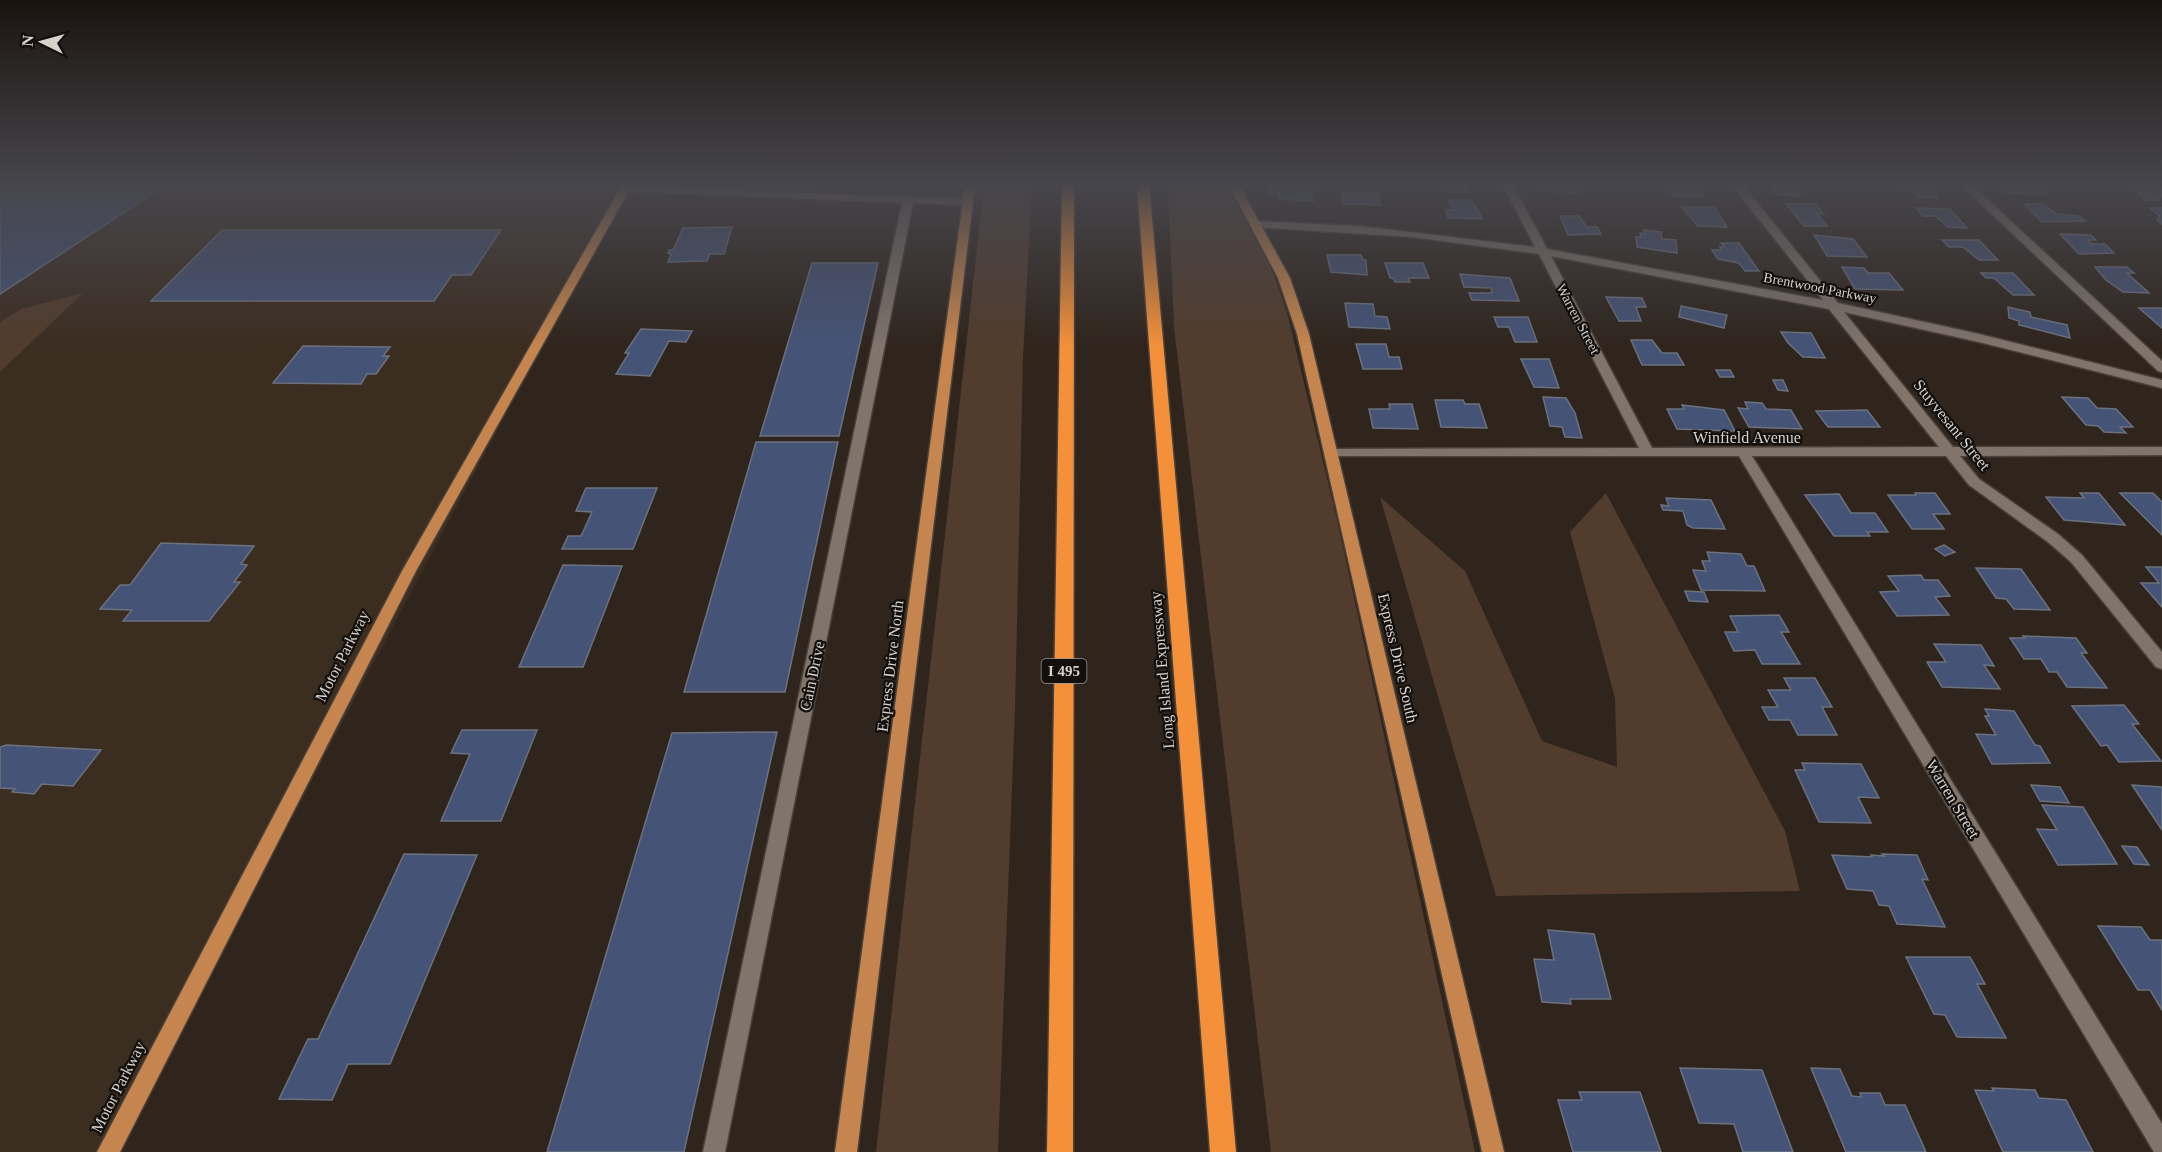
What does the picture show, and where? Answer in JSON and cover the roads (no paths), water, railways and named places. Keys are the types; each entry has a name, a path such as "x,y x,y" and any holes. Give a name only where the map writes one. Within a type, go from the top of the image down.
{"highway":[{"name":"I 495","path":"1060,1152 1068,239"},
{"name":"Long Island Expressway","path":"1148,239 1223,1152"},
{"path":"1150,239 1151,275"}],"main road":[{"name":"Motor Parkway","path":"108,1152 409,571 597,239"},
{"name":"Express Drive North","path":"846,1152 962,239"},
{"name":"Express Drive South","path":"1262,239 1284,278 1294,305 1332,453 1493,1152"}],"street":[{"name":"Cain Drive","path":"714,1152 757,930 821,635 881,313 899,239"},
{"name":"Brentwood Parkway","path":"1442,239 1542,252 1836,305 1978,336 2162,384"},
{"name":"Warren Street","path":"1535,239 1648,453"},
{"name":"Stuyvesant Street","path":"1781,239 1974,482 2066,548 2162,663"},
{"path":"2024,239 2162,368"},
{"name":"Winfield Avenue","path":"1332,453 1744,454 2162,451"},
{"name":"Warren Street","path":"1744,454 2162,1144"}]}
